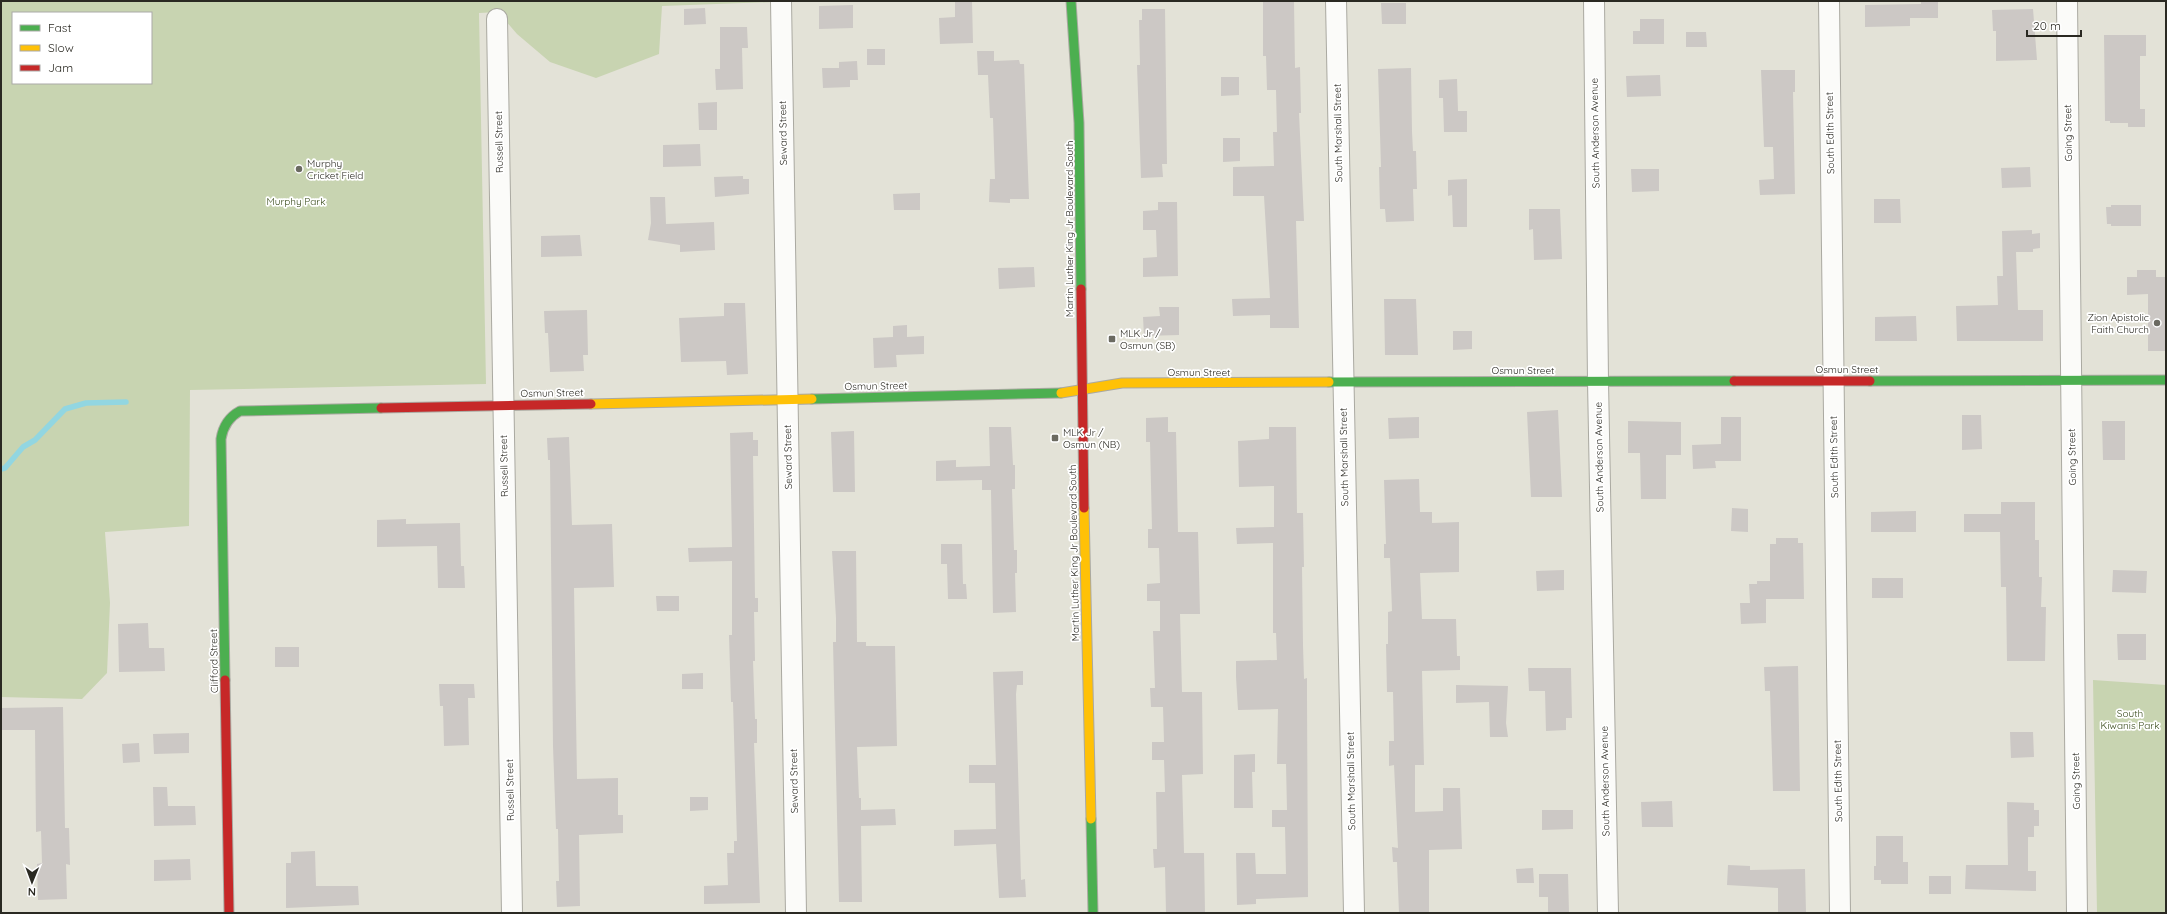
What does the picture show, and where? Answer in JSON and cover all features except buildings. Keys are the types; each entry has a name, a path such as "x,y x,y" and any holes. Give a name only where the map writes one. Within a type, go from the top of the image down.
{"street":[{"name":"Seward Street","path":"781,1 796,913"},
{"name":"Martin Luther King Jr Boulevard South","path":"1071,1 1079,123 1082,389 1093,913"},
{"name":"South Marshall Street","path":"1336,1 1354,913"},
{"name":"South Anderson Avenue","path":"1594,1 1598,381 1608,913"},
{"name":"South Edith Street","path":"1829,1 1840,913"},
{"name":"Going Street","path":"2067,1 2077,913"},
{"name":"Russell Street","path":"497,19 512,913"},
{"name":"Osmun Street","path":"234,414 251,410 1051,394 1122,383 2166,380"},
{"name":"Clifford Street","path":"229,913 221,439 224,425 234,414"}],"green space":[{"name":"Murphy Park","path":"1,1 802,1 662,6 659,54 596,78 550,62 517,34 498,12 479,13 486,384 190,390 189,526 105,532 110,603 107,673 82,699 1,697"},
{"name":"South Kiwanis Park","path":"2093,680 2166,685 2166,913 2097,913"}],"waterway":[{"path":"1,469 5,468 23,447 35,440 65,409 86,403 126,402"}],"traffic: fast":[{"path":"1071,1 1079,123 1081,289"},
{"path":"1870,381 2166,380"},
{"path":"1329,382 1734,381"},
{"path":"812,399 1061,393"},
{"path":"225,680 221,439 225,426 230,419 240,411 381,408"},
{"path":"1091,819 1093,913"}],"traffic: slow":[{"path":"1061,393 1122,383 1329,382"},
{"path":"591,404 812,399"},
{"path":"1084,508 1091,819"}],"traffic: jam":[{"path":"1081,289 1084,508"},
{"path":"1734,381 1870,381"},
{"path":"381,408 591,404"},
{"path":"225,680 229,913"}],"place":[{"name":"Murphy Cricket Field","path":"299,169"},
{"name":"Zion Apistolic Faith Church","path":"2157,323"},
{"name":"MLK Jr / Osmun (SB)","path":"1112,339"},
{"name":"MLK Jr / Osmun (NB)","path":"1055,438"}]}
